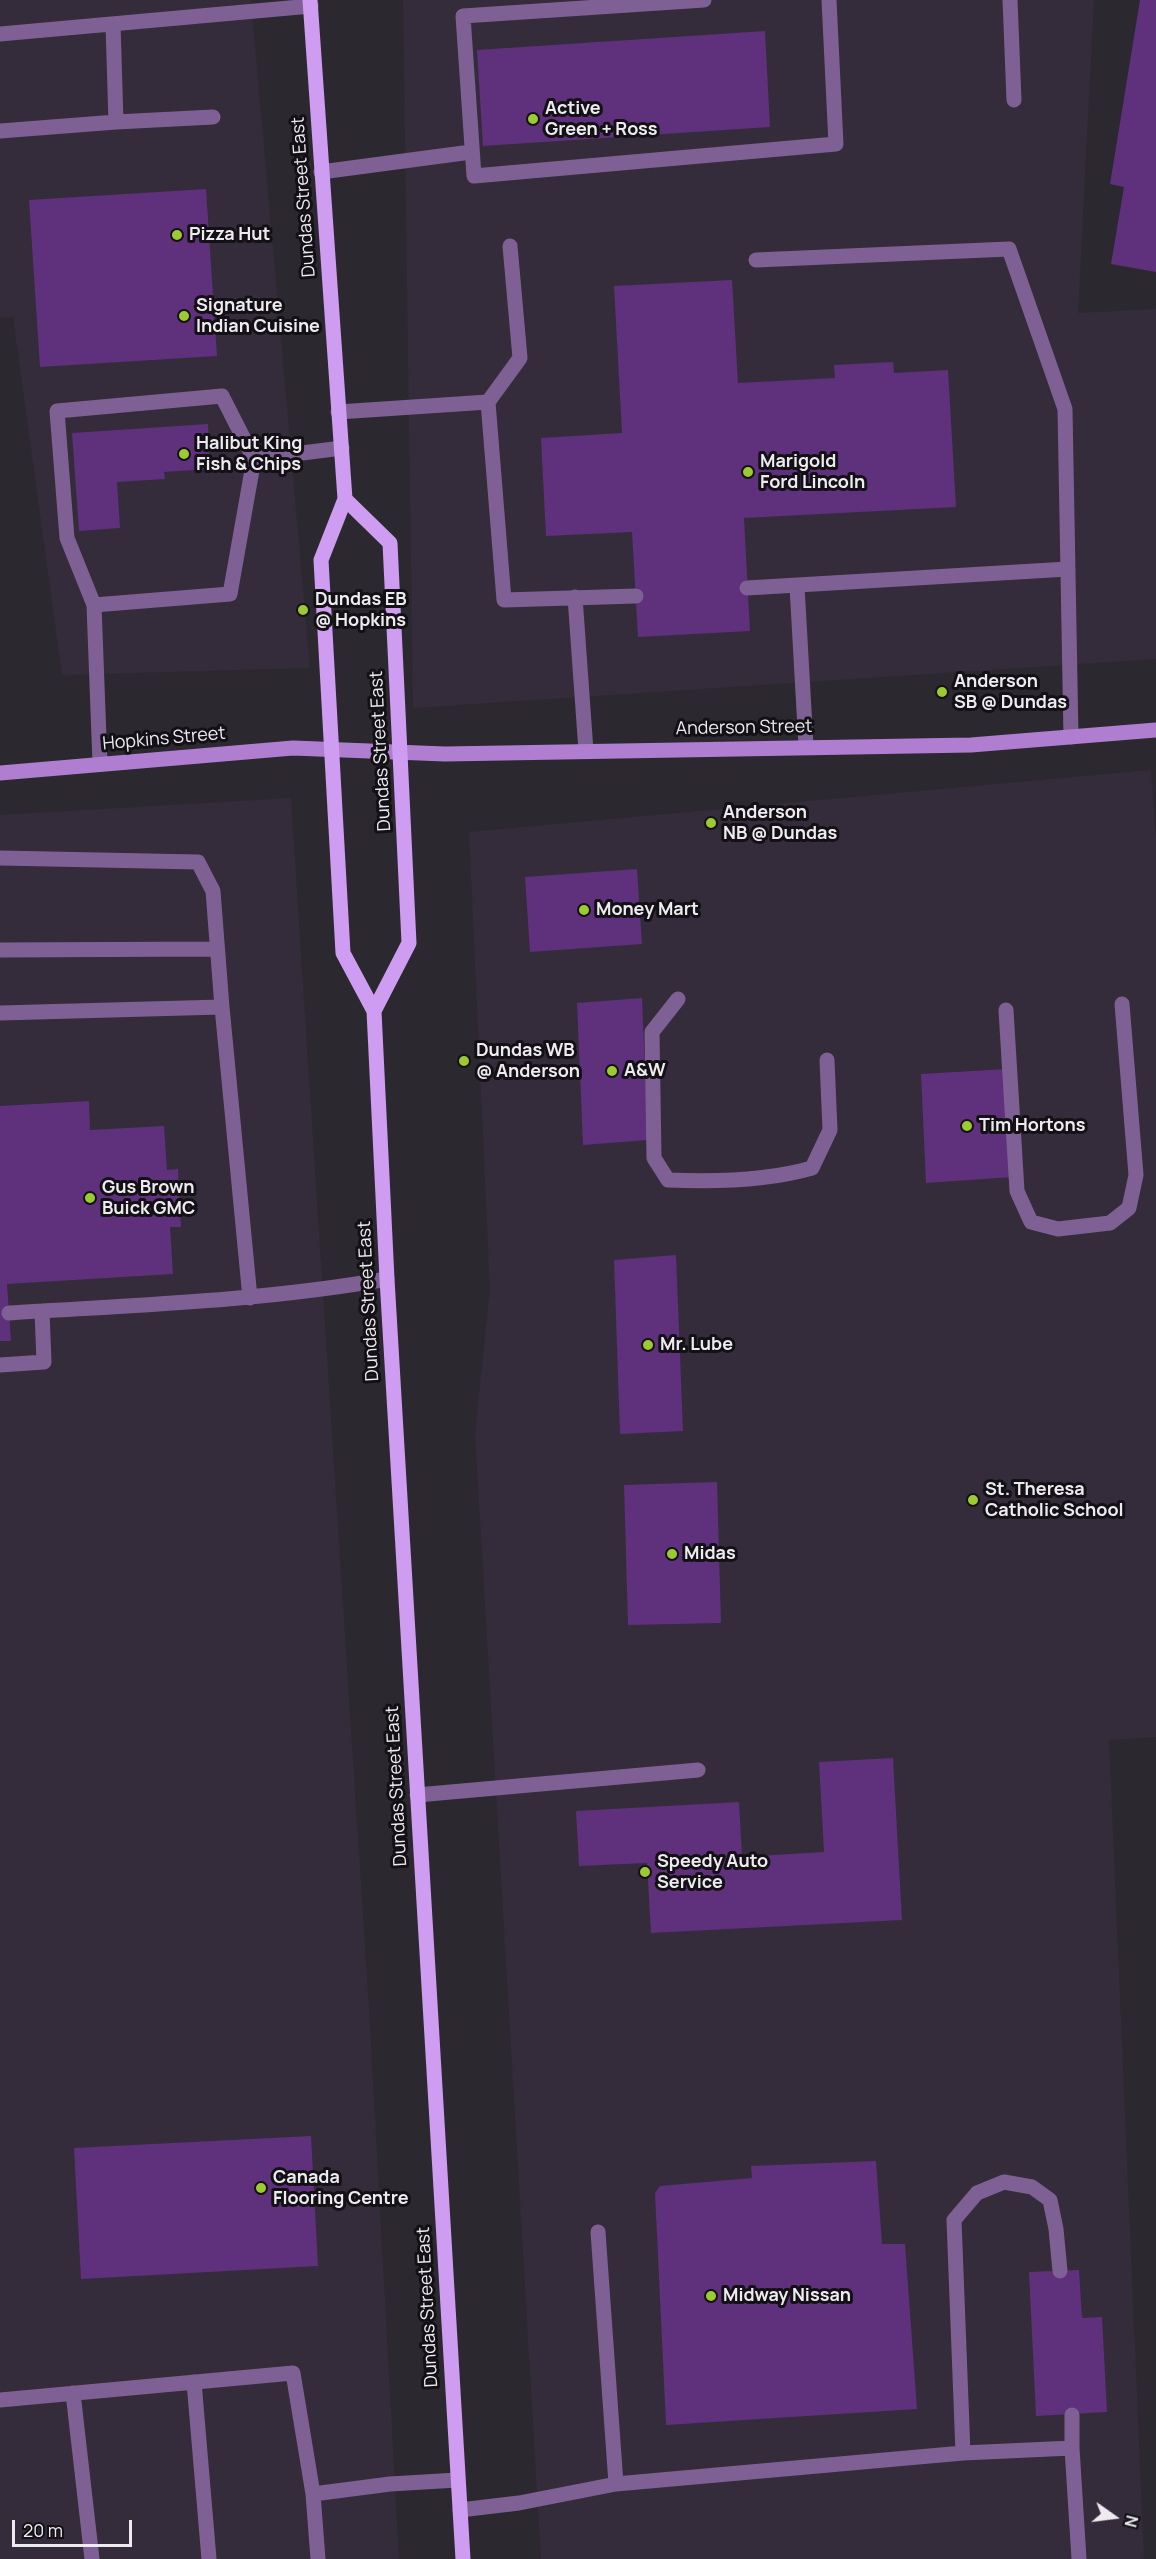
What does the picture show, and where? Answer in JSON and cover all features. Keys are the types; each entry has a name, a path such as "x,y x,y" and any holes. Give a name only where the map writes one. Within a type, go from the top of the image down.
{"main road":[{"name":"Dundas Street East","path":"310,3 345,499 321,560 343,953 374,1011 387,1279 463,2559"},
{"name":"Dundas Street East","path":"345,499 390,543 409,943 374,1011"},
{"name":"Anderson Street","path":"332,750 445,754 806,746 971,745 1156,730"},
{"name":"Hopkins Street","path":"0,773 293,748 332,750"}],"lane":[{"path":"704,0 463,16 474,176 836,144 829,0"},
{"path":"1010,0 1014,100"},
{"path":"0,34 310,3"},
{"path":"113,24 116,122"},
{"path":"0,131 213,117"},
{"path":"321,172 471,152"},
{"path":"510,246 520,358 488,402 504,600 636,596"},
{"path":"756,260 1009,249 1065,409 1071,737"},
{"path":"94,604 230,594 254,459 222,396 57,411 67,538 94,604 100,764"},
{"path":"338,412 488,402"},
{"path":"254,459 342,448"},
{"path":"747,588 1068,569"},
{"path":"797,586 806,746"},
{"path":"575,597 586,751"},
{"path":"0,858 198,862 213,891 250,1298"},
{"path":"0,950 218,949"},
{"path":"678,999 652,1032 654,1158 668,1180 696,1182 788,1174 812,1168 830,1130 827,1060"},
{"path":"1006,1010 1017,1191 1031,1222 1058,1229 1110,1223 1129,1208 1136,1175 1122,1004"},
{"path":"0,1013 222,1007"},
{"path":"9,1313 250,1298 326,1290 387,1279"},
{"path":"0,1365 44,1362 42,1311"},
{"path":"417,1795 698,1770"},
{"path":"963,2453 954,2220 977,2193 1005,2182 1032,2187 1050,2200 1056,2229 1059,2271"},
{"path":"598,2232 616,2484"},
{"path":"0,2400 293,2373 313,2494 318,2559"},
{"path":"194,2382 209,2559"},
{"path":"73,2393 92,2559"},
{"path":"1072,2415 1079,2559"},
{"path":"460,2510 519,2503 616,2484 963,2453 1072,2448"},
{"path":"313,2494 390,2484 457,2480"}],"shaded area":[{"path":"0,0 251,0 310,668 62,675 13,317 0,318"},
{"path":"403,0 1094,0 1078,313 1156,309 1156,659 413,708"},
{"path":"1151,770 1156,836 1156,1737 1109,1740 1144,2559 541,2559 475,1434 490,1289 469,832"},
{"path":"291,798 369,2008 399,2559 0,2559 0,815"}],"building":[{"path":"1140,0 1156,0 1156,272 1111,264 1124,187 1110,184"},
{"path":"765,31 770,127 483,146 477,50"},
{"path":"206,189 217,356 40,367 29,200"},
{"name":"Marigold Ford Lincoln","path":"732,280 738,383 835,378 834,365 893,362 894,373 948,370 956,507 744,518 750,631 638,637 632,532 546,536 541,438 622,433 614,286"},
{"path":"208,424 210,469 164,472 165,479 117,482 120,528 79,531 72,433"},
{"name":"Money Mart","path":"637,869 642,944 530,952 525,877"},
{"name":"A&W","path":"642,998 648,1140 583,1145 577,1003"},
{"name":"Tim Hortons","path":"1007,1069 1013,1177 926,1183 921,1074"},
{"name":"Gus Brown Buick GMC","path":"89,1101 90,1130 164,1126 167,1170 178,1169 181,1227 170,1227 173,1274 7,1284 11,1341 0,1341 0,1106"},
{"name":"Mr. Lube","path":"676,1255 683,1431 620,1434 614,1260"},
{"name":"Midas","path":"717,1482 721,1623 628,1625 624,1485"},
{"path":"893,1758 902,1920 651,1933 647,1863 579,1866 576,1811 739,1802 742,1857 824,1852 819,1762"},
{"path":"311,2136 318,2266 81,2279 74,2148"},
{"path":"876,2161 882,2244 905,2244 917,2409 666,2425 655,2193 660,2186 752,2178 751,2166"},
{"path":"1079,2270 1082,2318 1102,2317 1107,2412 1036,2416 1029,2272"}],"place":[{"name":"Active Green + Ross","path":"533,119"},
{"name":"Pizza Hut","path":"177,235"},
{"name":"Signature Indian Cuisine","path":"184,316"},
{"name":"Halibut King Fish & Chips","path":"184,454"},
{"name":"Marigold Ford Lincoln","path":"748,472"},
{"name":"Dundas EB @ Hopkins","path":"303,610"},
{"name":"Anderson SB @ Dundas","path":"942,692"},
{"name":"Anderson NB @ Dundas","path":"711,823"},
{"name":"Money Mart","path":"584,910"},
{"name":"Dundas WB @ Anderson","path":"464,1061"},
{"name":"A&W","path":"612,1071"},
{"name":"Tim Hortons","path":"967,1126"},
{"name":"Gus Brown Buick GMC","path":"90,1198"},
{"name":"Mr. Lube","path":"648,1345"},
{"name":"St. Theresa Catholic School","path":"973,1500"},
{"name":"Midas","path":"672,1554"},
{"name":"Speedy Auto Service","path":"645,1872"},
{"name":"Canada Flooring Centre","path":"261,2188"},
{"name":"Midway Nissan","path":"711,2296"}]}
